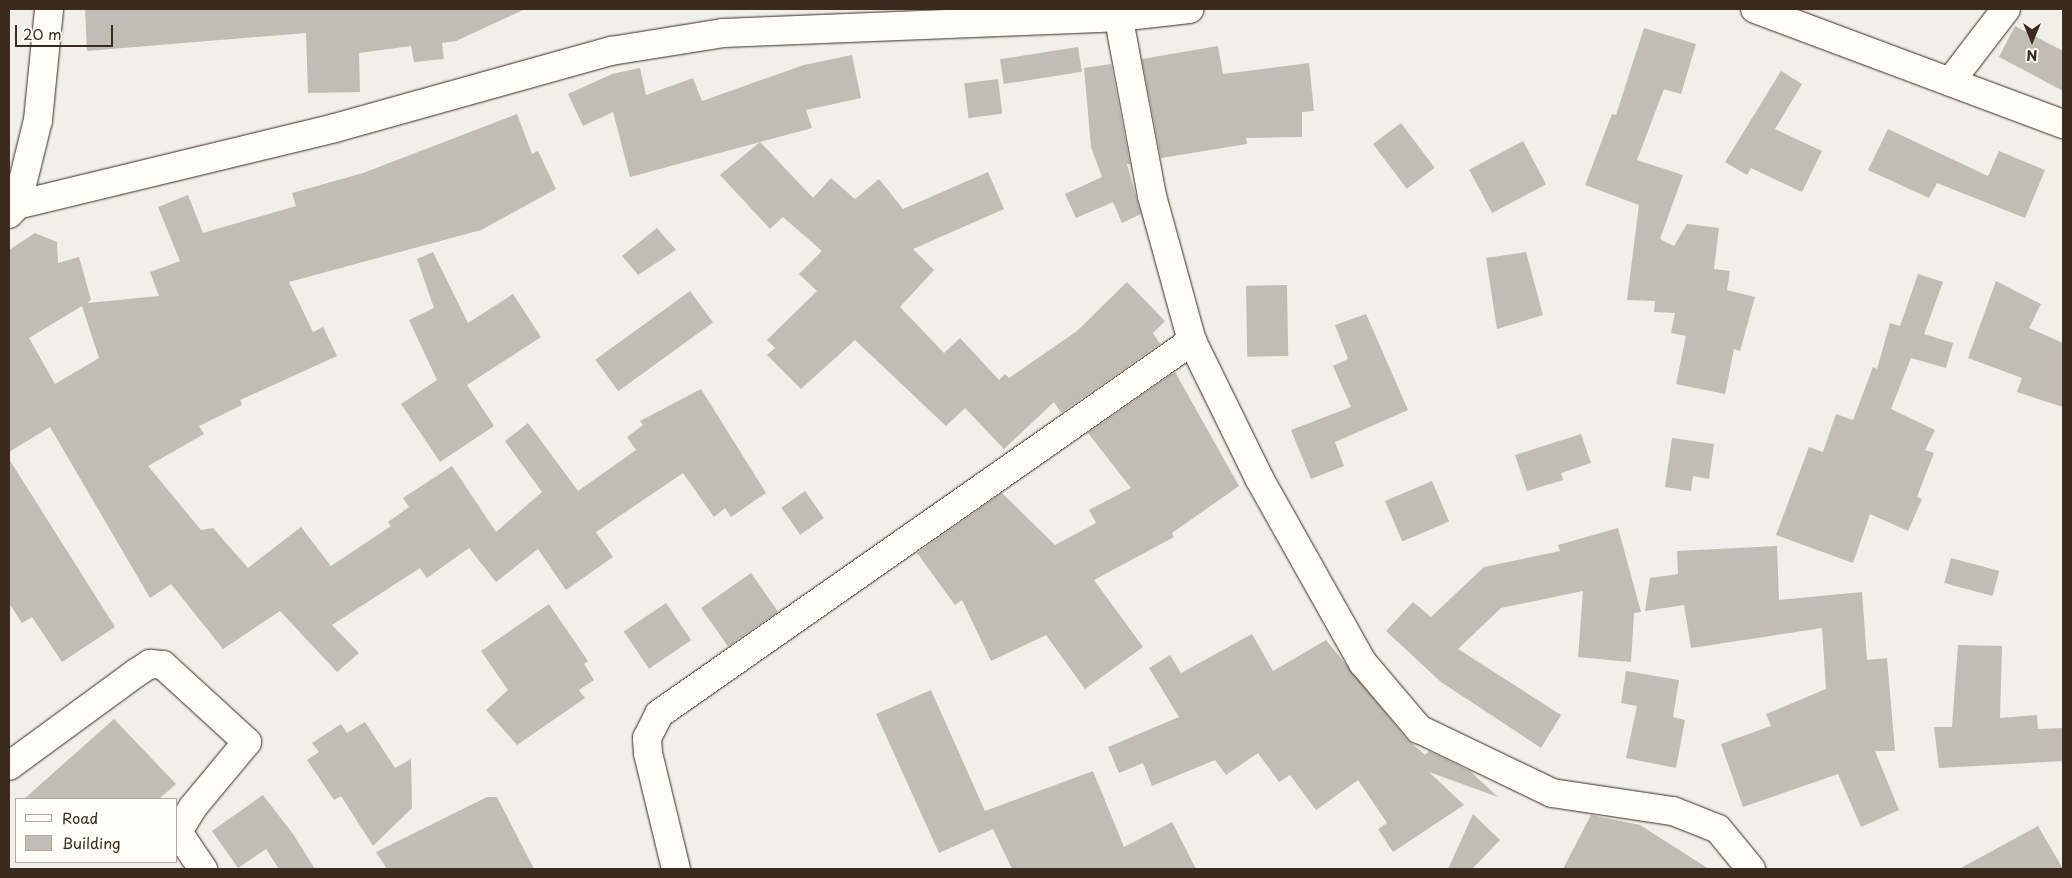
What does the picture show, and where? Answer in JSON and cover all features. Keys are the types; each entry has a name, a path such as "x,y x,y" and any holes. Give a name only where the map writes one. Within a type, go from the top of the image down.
{"street":[{"path":"49,9 38,120 13,209 335,128 611,51 723,33 1190,9"},
{"path":"1755,9 2063,124"},
{"path":"1950,82 2006,9"},
{"path":"1117,13 1152,196 1192,341 1259,478 1363,663 1419,729 1552,793 1673,811 1718,829 1751,869"},
{"path":"676,869 648,752 647,738 659,714 1192,341"},
{"path":"9,766 136,673 150,664 163,665 247,742 193,807 178,832 203,869"}],"building":[{"path":"85,9 525,9 456,41 442,43 444,59 414,62 411,46 359,53 360,92 308,93 306,33 87,51"},
{"path":"2015,26 2063,51 2063,91 1999,57"},
{"path":"1644,28 1696,44 1681,94 1664,89 1637,160 1683,175 1660,239 1674,246 1687,224 1719,228 1714,269 1730,271 1727,290 1755,297 1740,351 1734,349 1725,394 1676,384 1686,336 1671,333 1675,313 1654,312 1655,301 1627,300 1639,205 1585,185 1612,114 1616,115"},
{"path":"1218,46 1223,74 1309,63 1314,111 1302,112 1302,137 1246,138 1247,144 1161,158 1142,59"},
{"path":"1078,47 1082,72 1004,84 1000,59"},
{"path":"852,55 861,98 806,110 812,128 630,177 613,112 583,126 568,94 612,74 640,68 646,95 693,78 702,101 804,65"},
{"path":"1111,64 1130,164 1127,164 1141,214 1122,223 1113,202 1076,218 1065,194 1102,177 1091,147 1084,68"},
{"path":"1781,71 1802,84 1775,129 1822,151 1802,192 1751,168 1747,175 1725,162"},
{"path":"998,79 1002,114 969,118 964,83"},
{"path":"517,114 532,154 538,151 556,189 481,230 289,282 313,332 323,327 337,356 240,400 242,405 199,426 204,434 148,466 201,530 213,528 248,568 301,527 331,566 391,526 388,522 409,507 403,498 452,466 496,532 542,492 505,441 528,423 578,491 636,450 627,437 643,425 640,421 701,389 766,493 731,517 725,508 714,517 683,473 596,532 613,557 566,590 538,549 496,582 469,548 427,578 420,568 332,625 359,653 337,672 280,611 223,649 171,584 150,598 50,427 9,452 9,250 35,233 57,242 58,263 79,257 91,300 87,303 159,296 150,272 180,261 158,207 188,195 203,233 296,206 292,193 363,173","holes":["82,306 99,358 55,384 29,338"]},
{"path":"1401,123 1435,168 1407,189 1373,144"},
{"path":"1888,129 1988,176 1999,151 2045,170 2025,218 1937,183 1929,198 1868,170"},
{"path":"1523,141 1546,184 1492,213 1469,170"},
{"path":"760,142 813,198 831,178 855,199 879,179 903,209 988,172 1004,209 913,249 934,270 900,307 944,353 960,338 999,380 1005,374 1009,378 1077,331 1127,282 1165,321 1153,333 1160,344 1061,413 1054,402 1004,449 965,408 946,426 855,340 801,389 767,355 775,348 767,340 817,291 799,274 822,251 783,217 770,229 720,175"},
{"path":"657,228 676,250 638,275 622,256"},
{"path":"433,252 468,323 513,294 541,337 467,385 494,426 440,462 401,404 437,380 409,320 434,308 417,259"},
{"path":"1526,252 1543,315 1497,329 1486,258"},
{"path":"1918,274 1943,282 1924,334 1953,343 1946,368 1911,358 1891,409 1935,430 1925,450 1934,453 1917,497 1922,499 1908,531 1870,514 1853,563 1776,535 1809,447 1823,452 1836,414 1853,420 1873,367 1877,369 1890,323 1900,326"},
{"path":"1996,281 2041,304 2029,328 2063,343 2063,407 2017,392 2022,378 1968,358"},
{"path":"1287,285 1288,356 1247,357 1246,286"},
{"path":"690,291 713,323 618,391 595,360"},
{"path":"1366,314 1408,410 1335,442 1344,466 1311,479 1291,430 1351,407 1333,366 1348,359 1335,325"},
{"path":"1175,372 1239,486 1172,533 1174,537 1094,580 1143,647 1085,689 1046,635 991,661 962,600 955,605 917,553 1002,493 1055,545 1096,523 1089,510 1131,488 1088,433"},
{"path":"1581,434 1591,463 1561,473 1563,480 1527,491 1515,455"},
{"path":"1672,438 1714,444 1709,479 1693,476 1691,491 1665,487"},
{"path":"9,459 115,627 62,662 32,617 22,623 9,603"},
{"path":"1432,481 1449,522 1402,541 1385,501"},
{"path":"805,491 824,518 800,535 781,508"},
{"path":"1618,528 1641,612 1634,613 1631,662 1578,657 1583,591 1501,608 1458,649 1561,715 1541,748 1441,682 1386,631 1413,602 1431,617 1484,567 1560,551 1558,545"},
{"path":"1777,546 1779,600 1862,592 1867,660 1887,658 1895,751 1875,751 1899,810 1861,827 1838,774 1743,807 1721,744 1771,726 1766,714 1826,689 1822,628 1691,648 1684,605 1645,611 1650,578 1678,574 1677,551"},
{"path":"1951,558 1999,571 1993,596 1944,583"},
{"path":"751,573 778,612 728,646 701,608"},
{"path":"666,603 691,640 649,669 624,632"},
{"path":"549,604 588,661 584,664 594,680 579,690 585,698 517,745 486,710 508,690 481,651"},
{"path":"1252,634 1273,671 1326,640 1407,739 1425,755 1429,751 1470,771 1498,797 1429,772 1464,805 1393,852 1378,829 1387,823 1358,780 1316,810 1290,775 1279,782 1258,753 1226,775 1215,760 1152,786 1143,763 1119,773 1108,747 1179,717 1149,668 1170,655 1181,673"},
{"path":"1958,645 2002,646 2000,718 2037,715 2038,729 2063,728 2063,761 1939,768 1934,727 1952,727"},
{"path":"1626,671 1679,680 1673,717 1685,720 1676,768 1626,758 1637,706 1621,703"},
{"path":"931,690 985,811 1093,771 1124,847 1172,822 1196,869 1012,869 993,829 939,853 876,714"},
{"path":"114,719 176,784 160,798 25,798"},
{"path":"365,722 395,768 411,759 412,808 373,846 341,796 334,800 307,760 319,752 312,743 341,724 347,733"},
{"path":"263,795 293,834 315,869 279,869 266,849 238,868 212,831"},
{"path":"487,797 497,797 534,869 387,869 376,852"},
{"path":"1473,814 1500,840 1472,869 1448,869"},
{"path":"1591,815 1640,825 1709,869 1563,869"},
{"path":"2038,826 2063,869 1959,869"}]}
